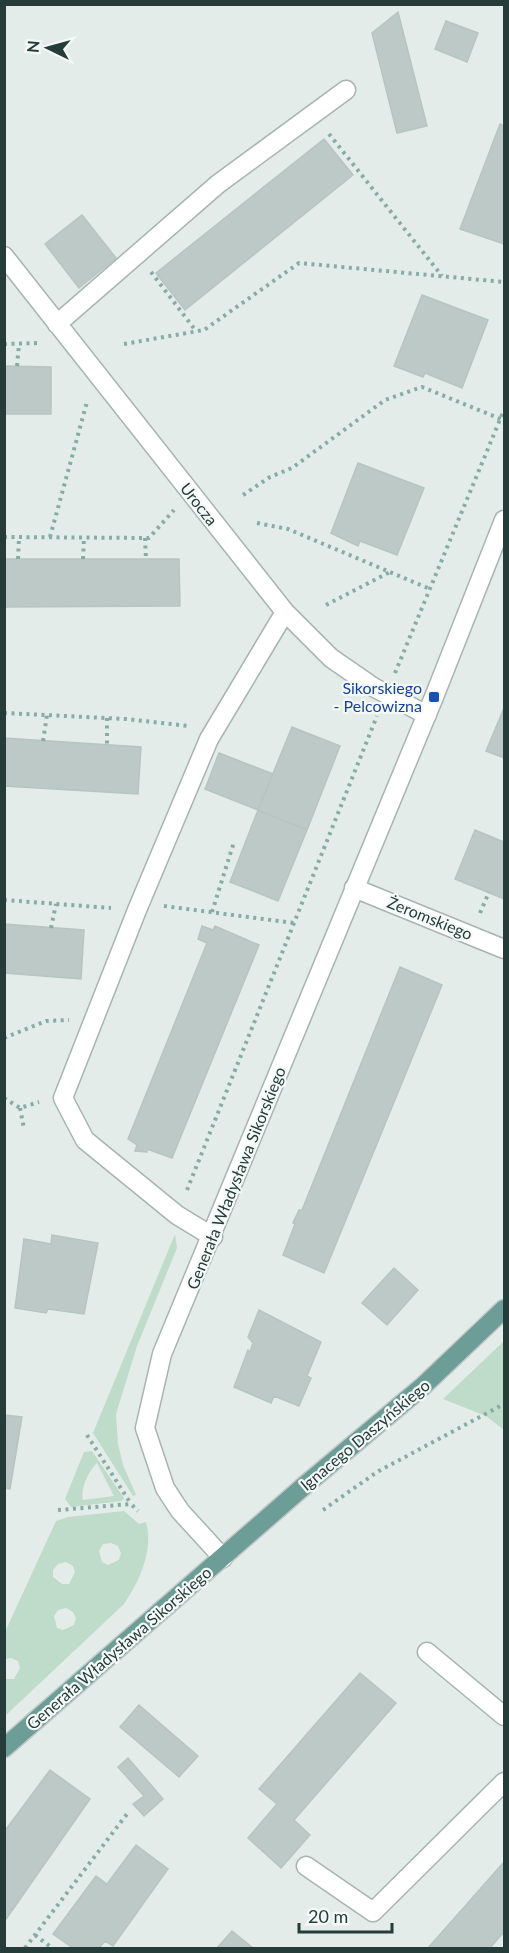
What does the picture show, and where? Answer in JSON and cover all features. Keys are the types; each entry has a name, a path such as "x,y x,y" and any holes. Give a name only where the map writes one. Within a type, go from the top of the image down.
{"main road":[{"name":"Ignacego Daszyńskiego","path":"223,1558 304,1486 422,1388 504,1309"},
{"name":"Generała Władysława Sikorskiego","path":"4,1748 223,1558"}],"street":[{"path":"57,324 218,184 346,90"},
{"name":"Urocza","path":"4,256 285,612 331,658 386,694 427,715"},
{"name":"Generała Władysława Sikorskiego","path":"223,1558 180,1511 165,1488 146,1428 162,1354 213,1236 427,715 504,520"},
{"path":"213,1236 177,1215 85,1140 63,1098 138,906 209,739 285,612"},
{"name":"Żeromskiego","path":"354,888 504,949"},
{"path":"427,1652 504,1716"},
{"path":"306,1866 373,1912 504,1782"}],"path":[{"path":"326,131 442,276"},
{"path":"152,263 151,273 196,331"},
{"path":"124,344 204,330 299,263 504,282"},
{"path":"4,344 47,343"},
{"path":"17,366 19,344"},
{"path":"243,495 270,477 292,468 385,400 422,387 501,419"},
{"path":"50,537 89,393"},
{"path":"177,1215 386,694 504,410"},
{"path":"4,537 149,538 174,510"},
{"path":"257,523 288,529 430,588"},
{"path":"18,559 19,537"},
{"path":"83,559 84,537"},
{"path":"145,538 146,559"},
{"path":"326,605 391,572"},
{"path":"4,713 107,718 197,727"},
{"path":"43,741 47,715"},
{"path":"107,718 107,745"},
{"path":"212,912 234,842"},
{"path":"478,919 489,892"},
{"path":"4,900 138,906 212,912 294,923"},
{"path":"51,928 56,904"},
{"path":"4,1038 46,1021 76,1020"},
{"path":"4,1098 20,1108 24,1129"},
{"path":"20,1108 44,1100 63,1098"},
{"path":"322,1510 377,1472 504,1404"},
{"path":"87,1435 131,1504 138,1511"},
{"path":"58,1509 131,1504"},
{"path":"25,1948 127,1814"},
{"path":"34,1935 52,1948"}],"green space":[{"path":"175,1234 177,1248 137,1346 116,1414 118,1444 123,1465 136,1495 133,1496 93,1433"},
{"path":"504,1341 504,1430 486,1416 443,1399"},
{"path":"92,1451 124,1498 122,1501 71,1507 65,1499 84,1452","holes":["97,1463 114,1496 83,1500 86,1480"]},
{"path":"124,1511 139,1524 146,1522 148,1544 144,1565 124,1604 5,1716 5,1679 14,1679 20,1668 18,1661 11,1658 5,1659 5,1632 56,1521 68,1517","holes":["111,1543 118,1546 121,1553 119,1560 108,1565 102,1562 99,1551 103,1544","66,1562 73,1566 75,1572 69,1584 62,1584 53,1577 53,1570 58,1564","66,1608 73,1612 76,1618 74,1625 63,1630 57,1628 54,1616 58,1610"]}],"building":[{"path":"398,12 427,126 397,133 372,33"},
{"path":"446,21 478,33 467,62 435,49"},
{"path":"500,124 504,126 504,244 460,229"},
{"path":"324,139 353,175 185,310 156,273"},
{"path":"82,215 116,258 79,288 45,244"},
{"path":"422,295 488,320 462,388 425,373 423,377 394,366"},
{"path":"4,366 51,367 51,414 4,414"},
{"path":"358,463 424,488 397,555 360,541 358,546 331,533"},
{"path":"4,559 179,559 180,606 4,607"},
{"path":"504,708 504,758 486,751"},
{"path":"292,727 340,746 307,830 258,810"},
{"path":"4,738 141,747 138,794 4,786"},
{"path":"219,753 273,774 258,810 205,789"},
{"path":"258,810 307,830 278,901 230,882"},
{"path":"475,830 504,842 504,899 455,879"},
{"path":"4,924 84,930 81,979 4,973"},
{"path":"202,926 213,930 215,926 259,945 172,1158 147,1149 147,1152 135,1151 137,1145 128,1139 207,943 198,939"},
{"path":"400,967 442,985 324,1273 283,1255 295,1224 293,1223 299,1210 302,1210"},
{"path":"52,1235 98,1243 84,1314 48,1309 46,1313 15,1308 24,1239 51,1244"},
{"path":"394,1268 418,1290 387,1325 362,1303"},
{"path":"259,1310 321,1342 307,1376 311,1378 299,1406 274,1396 271,1403 234,1387 248,1350 250,1352 253,1343 248,1337"},
{"path":"4,1415 22,1417 10,1489 4,1488"},
{"path":"360,1673 396,1703 294,1820 310,1835 281,1868 248,1838 277,1804 259,1789"},
{"path":"139,1705 198,1756 179,1777 120,1727"},
{"path":"128,1758 163,1799 144,1816 133,1804 144,1796 118,1767"},
{"path":"50,1770 90,1799 4,1922 4,1832"},
{"path":"136,1845 168,1869 113,1946 105,1941 99,1948 73,1948 53,1934 96,1876 107,1884"},
{"path":"504,1862 504,1932 490,1948 428,1948"},
{"path":"232,1931 253,1948 217,1948"}],"place":[{"name":"Sikorskiego - Pelcowizna","path":"434,697"}]}
